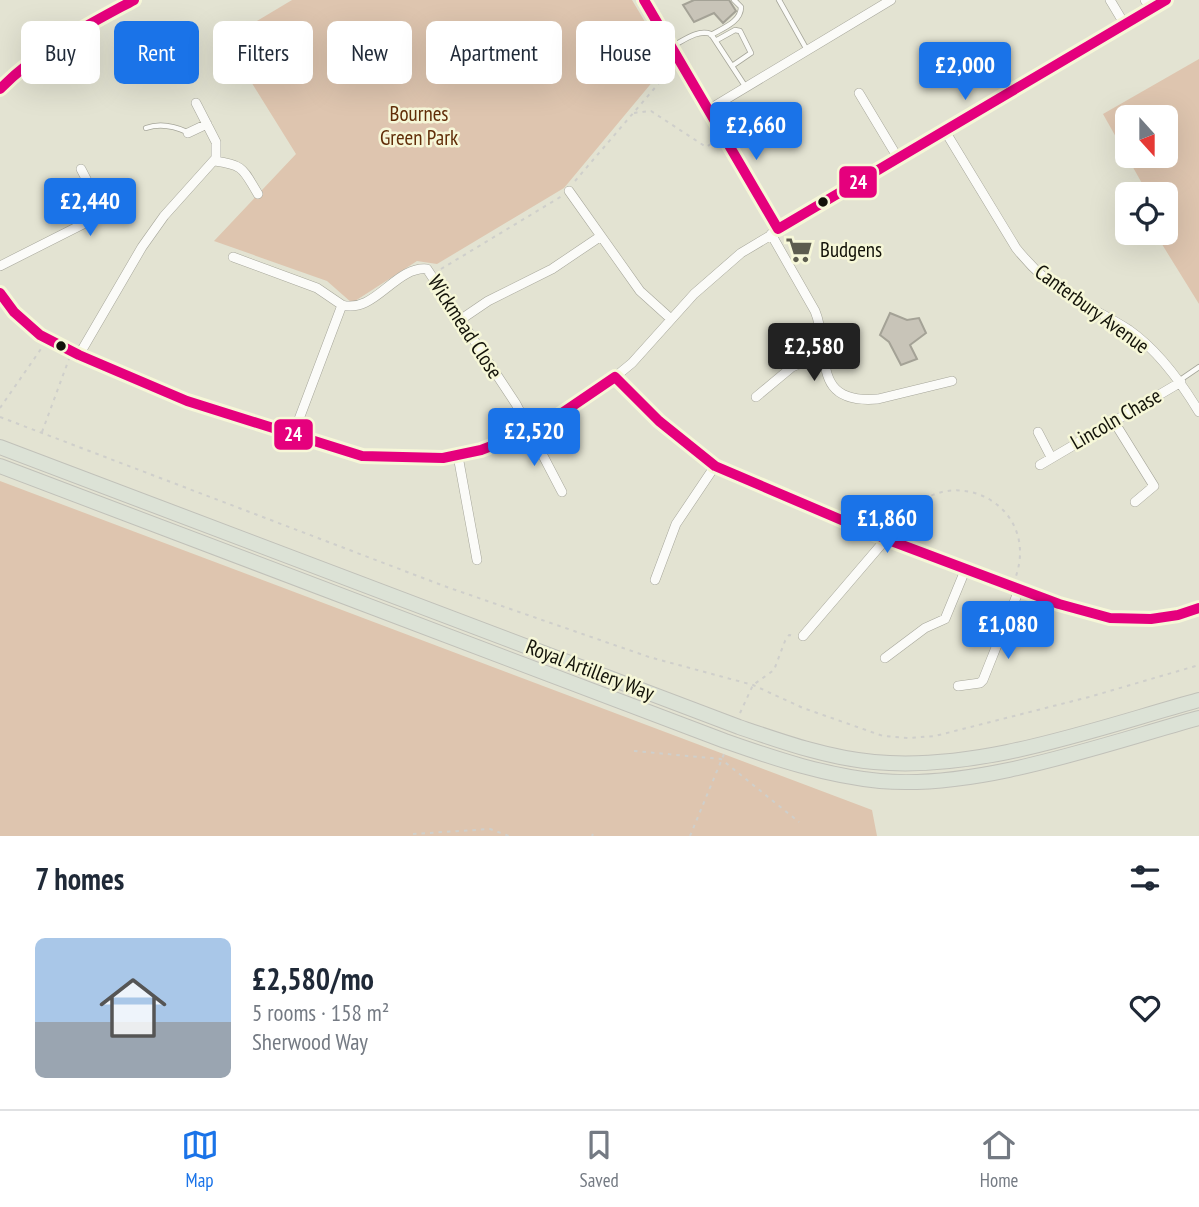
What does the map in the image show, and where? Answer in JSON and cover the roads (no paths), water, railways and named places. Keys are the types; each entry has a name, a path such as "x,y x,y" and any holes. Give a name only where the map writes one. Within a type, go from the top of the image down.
{"main road":[{"name":"Royal Artillery Way","path":"0,447 739,727 844,758 902,764 966,759 1043,742 1199,700"},
{"name":"Royal Artillery Way","path":"0,466 725,741 830,774 882,781 932,781 982,775 1044,761 1199,718"}],"street":[{"path":"0,89 25,64 43,51 134,0"},
{"path":"644,0 656,21"},
{"path":"708,110 891,0"},
{"path":"1110,0 1125,25"},
{"path":"1145,0 1151,9"},
{"path":"0,293 28,325 48,340 187,401 351,454 374,458 458,456 531,432 615,377 632,363 671,318 718,272 775,232 1166,0"},
{"path":"675,54 724,136 816,311 820,321 825,372 835,387 859,400 878,399 952,381"},
{"path":"859,93 898,158"},
{"path":"76,354 164,216 215,161 217,146 197,103"},
{"path":"188,133 207,124"},
{"name":"Canterbury Avenue","path":"944,131 1016,248 1029,264 1048,282 1130,331 1180,381 1199,412"},
{"path":"215,161 232,163 242,168 258,194"},
{"path":"0,267 97,218 100,206 81,169"},
{"path":"71,196 90,186"},
{"path":"569,191 640,291 671,318"},
{"path":"460,320 488,301 552,269 601,236"},
{"path":"233,257 317,288 342,305 293,435"},
{"name":"Wickmead Close","path":"342,305 359,306 419,268 428,269 516,404 562,492"},
{"path":"756,397 792,367 822,359"},
{"path":"615,377 659,421 715,466 889,540 1087,613 1127,620 1151,620 1199,608"},
{"name":"Lincoln Chase","path":"1040,465 1180,381"},
{"path":"1113,420 1154,486 1135,502"},
{"name":"Lincoln Chase","path":"1038,432 1051,457"},
{"path":"458,456 477,560"},
{"path":"655,580 676,524 715,466"},
{"path":"803,636 889,540"},
{"path":"885,658 925,628 945,619 966,568"},
{"path":"958,686 984,680 1016,589"}],"lane":[{"path":"711,35 737,20 741,7 734,0"},
{"path":"779,0 807,50"},
{"path":"717,40 735,30 740,31 751,53 732,66"},
{"path":"675,45 698,33 711,35 717,40 745,87"},
{"path":"146,128 154,125 166,126 188,133"},
{"path":"1180,381 1199,367"}],"place":[{"name":"Budgens","path":"799,250"}],"park label":[{"name":"Bournes Green Park","path":"419,126"}]}
